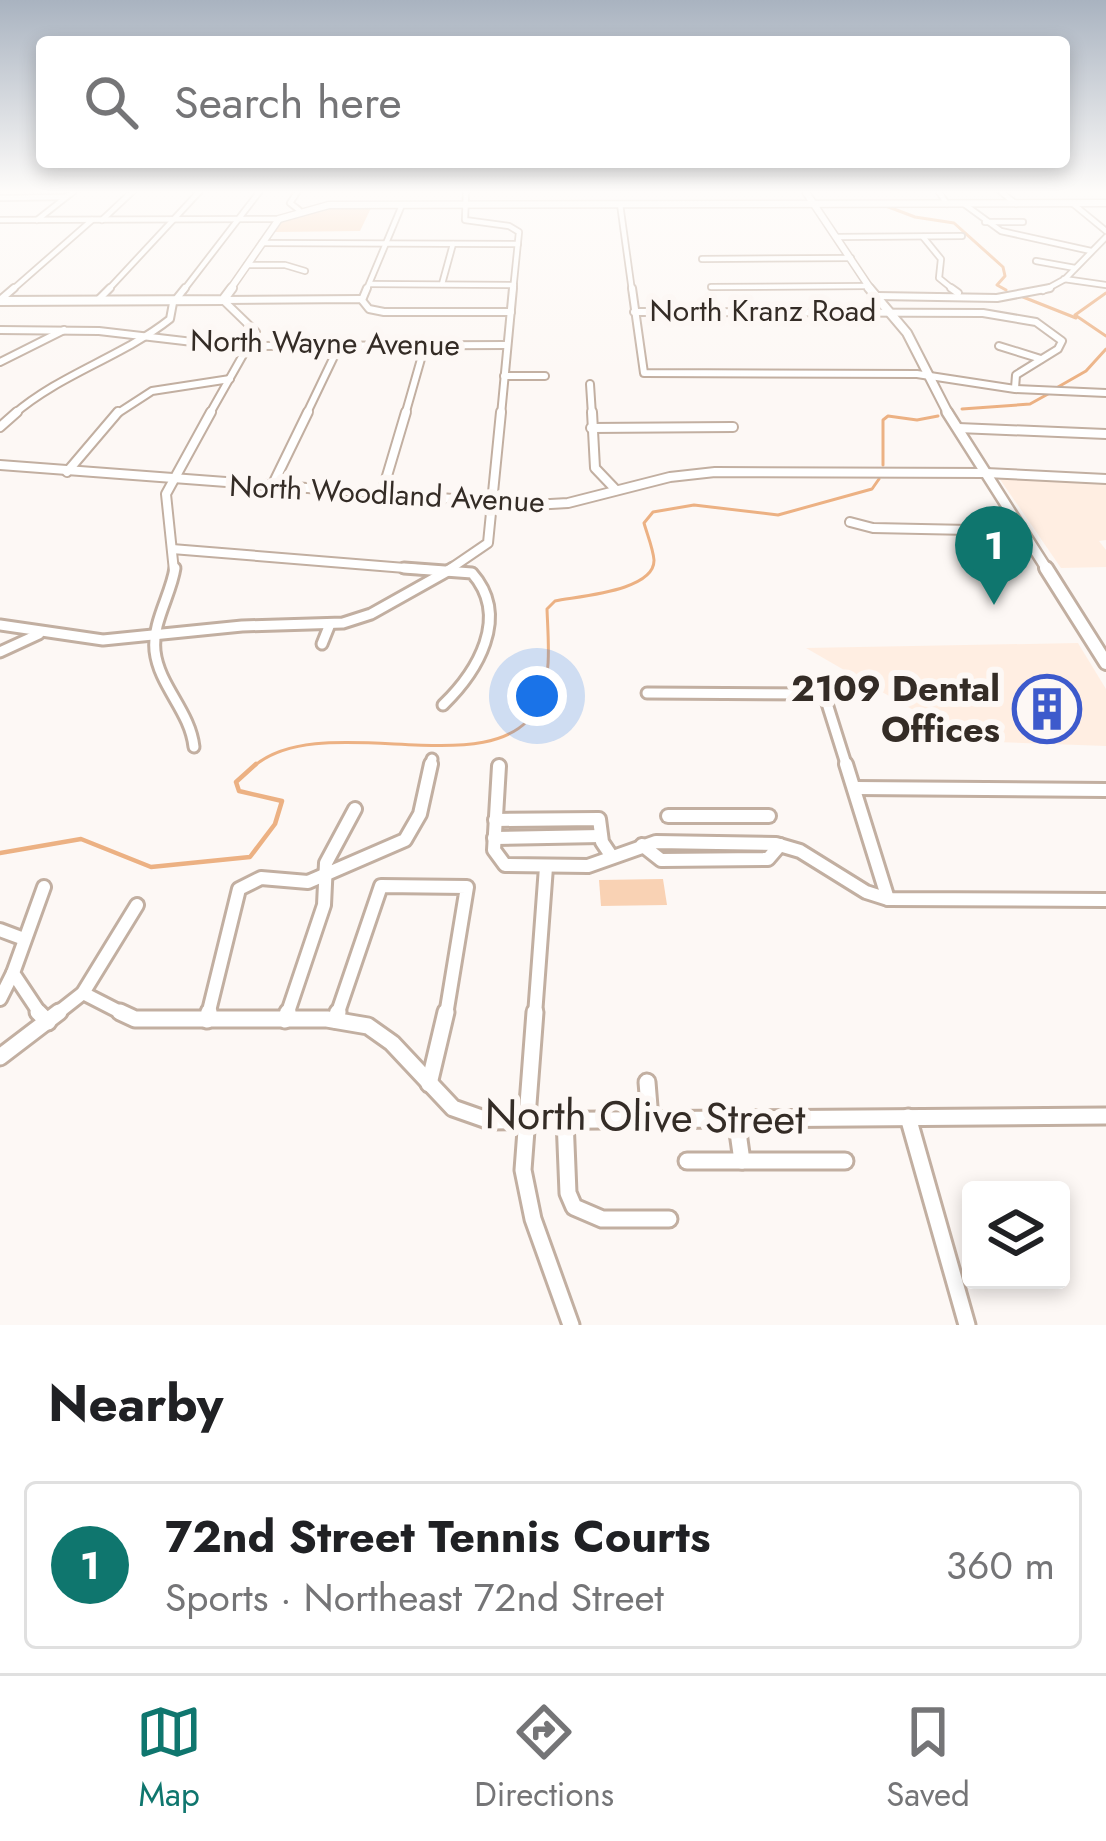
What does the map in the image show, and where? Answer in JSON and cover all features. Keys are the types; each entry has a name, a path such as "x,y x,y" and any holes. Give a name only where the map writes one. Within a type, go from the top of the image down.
{"street":[{"path":"0,300 54,253"},
{"path":"98,300 143,253"},
{"path":"0,427 36,395 149,338 170,320 176,300 212,253"},
{"path":"194,747 194,731 155,658 154,637 175,577 161,502 256,332 225,308 223,300 255,253"},
{"path":"362,299 382,253"},
{"path":"442,284 450,253"},
{"path":"0,625 103,640 242,626 330,625 371,614 486,546 517,253"},
{"path":"626,253 641,371 926,375 1015,389 1106,393"},
{"path":"848,253 868,286 892,310 958,428 1106,663"},
{"path":"935,253 941,280 963,296"},
{"path":"878,296 1028,292 1064,278 1090,253"},
{"path":"702,259 851,258"},
{"path":"1036,261 1075,268"},
{"path":"247,265 285,265 305,271"},
{"path":"1064,278 1106,285"},
{"path":"370,284 514,285"},
{"path":"711,287 868,286"},
{"path":"0,300 362,299"},
{"path":"362,299 369,309 384,312 511,312"},
{"name":"North Kranz Road","path":"634,312 996,314 1036,322 1062,340 1041,359"},
{"name":"North Wayne Avenue","path":"0,330 64,330 250,346 507,345"},
{"path":"0,362 64,330"},
{"path":"381,496 425,345"},
{"path":"271,488 338,346"},
{"path":"999,346 1041,359"},
{"path":"1015,389 1016,375 1041,359"},
{"path":"504,376 545,376"},
{"path":"67,472 104,422 128,401 178,382 230,380"},
{"path":"590,384 595,468 616,490"},
{"path":"591,428 733,427"},
{"path":"958,428 1106,434"},
{"name":"North Woodland Avenue","path":"0,465 381,496 568,503 716,472 986,472 1106,479"},
{"path":"850,522 873,528 1023,531"},
{"path":"172,549 452,569 479,578 488,602 481,659 467,682 443,705"},
{"path":"322,644 330,625"},
{"path":"0,652 41,633"},
{"path":"647,693 824,694 888,899"},
{"path":"207,1020 239,889 247,880 264,876 304,883 327,879 405,839 414,826 432,759"},
{"path":"499,766 494,838 500,863 588,866 642,845 780,845 888,899 1106,900"},
{"path":"856,788 1106,790"},
{"path":"285,1020 324,904 326,863 355,809"},
{"path":"668,816 770,816"},
{"path":"719,816 723,843"},
{"path":"495,820 599,819 601,836 612,857"},
{"path":"494,838 601,836"},
{"path":"642,845 662,860 768,859 780,845"},
{"path":"546,867 523,1122 526,1194 571,1325"},
{"path":"335,1020 381,886 467,887 430,1084"},
{"path":"0,999 44,887"},
{"path":"0,1057 82,993 137,905"},
{"path":"0,930 24,939"},
{"path":"13,973 31,1005 48,1022"},
{"name":"North Olive Street","path":"82,993 135,1019 335,1020 380,1033 464,1114 523,1122 1106,1116"},
{"path":"647,1082 650,1119"},
{"path":"908,1117 967,1325"},
{"path":"736,1118 742,1161"},
{"path":"566,1120 567,1182 574,1208 602,1219 669,1219"},
{"path":"687,1161 844,1161"}],"shaded area":[{"path":"997,475 1106,482 1106,540 1099,541 1106,550 1106,567 1061,568"},
{"path":"1078,643 1106,689 1106,746 967,741 806,648"},
{"path":"663,879 667,905 601,906 599,880"}],"waterway":[{"path":"987,253 1003,267 1005,276 997,285 1006,290"},
{"path":"1106,293 1075,315 1106,336"},
{"path":"1023,297 1076,318"},
{"path":"1058,387 1086,371 1106,349"},
{"path":"962,409 1030,404 1048,394"},
{"path":"883,465 883,420 888,416 917,420 938,416"},
{"path":"253,767 284,750 322,743 451,745 489,741 520,728 544,691 547,609 555,601 614,590 642,579 654,560 644,523 653,512 694,505 778,515 872,489 879,479"},
{"path":"0,853 81,839 151,867 250,857 275,824 282,801 239,791 236,782 256,764"}],"place":[{"name":"72nd Street Tennis Courts","path":"994,605"},
{"name":"2109 Dental Offices","path":"1047,709"}]}
